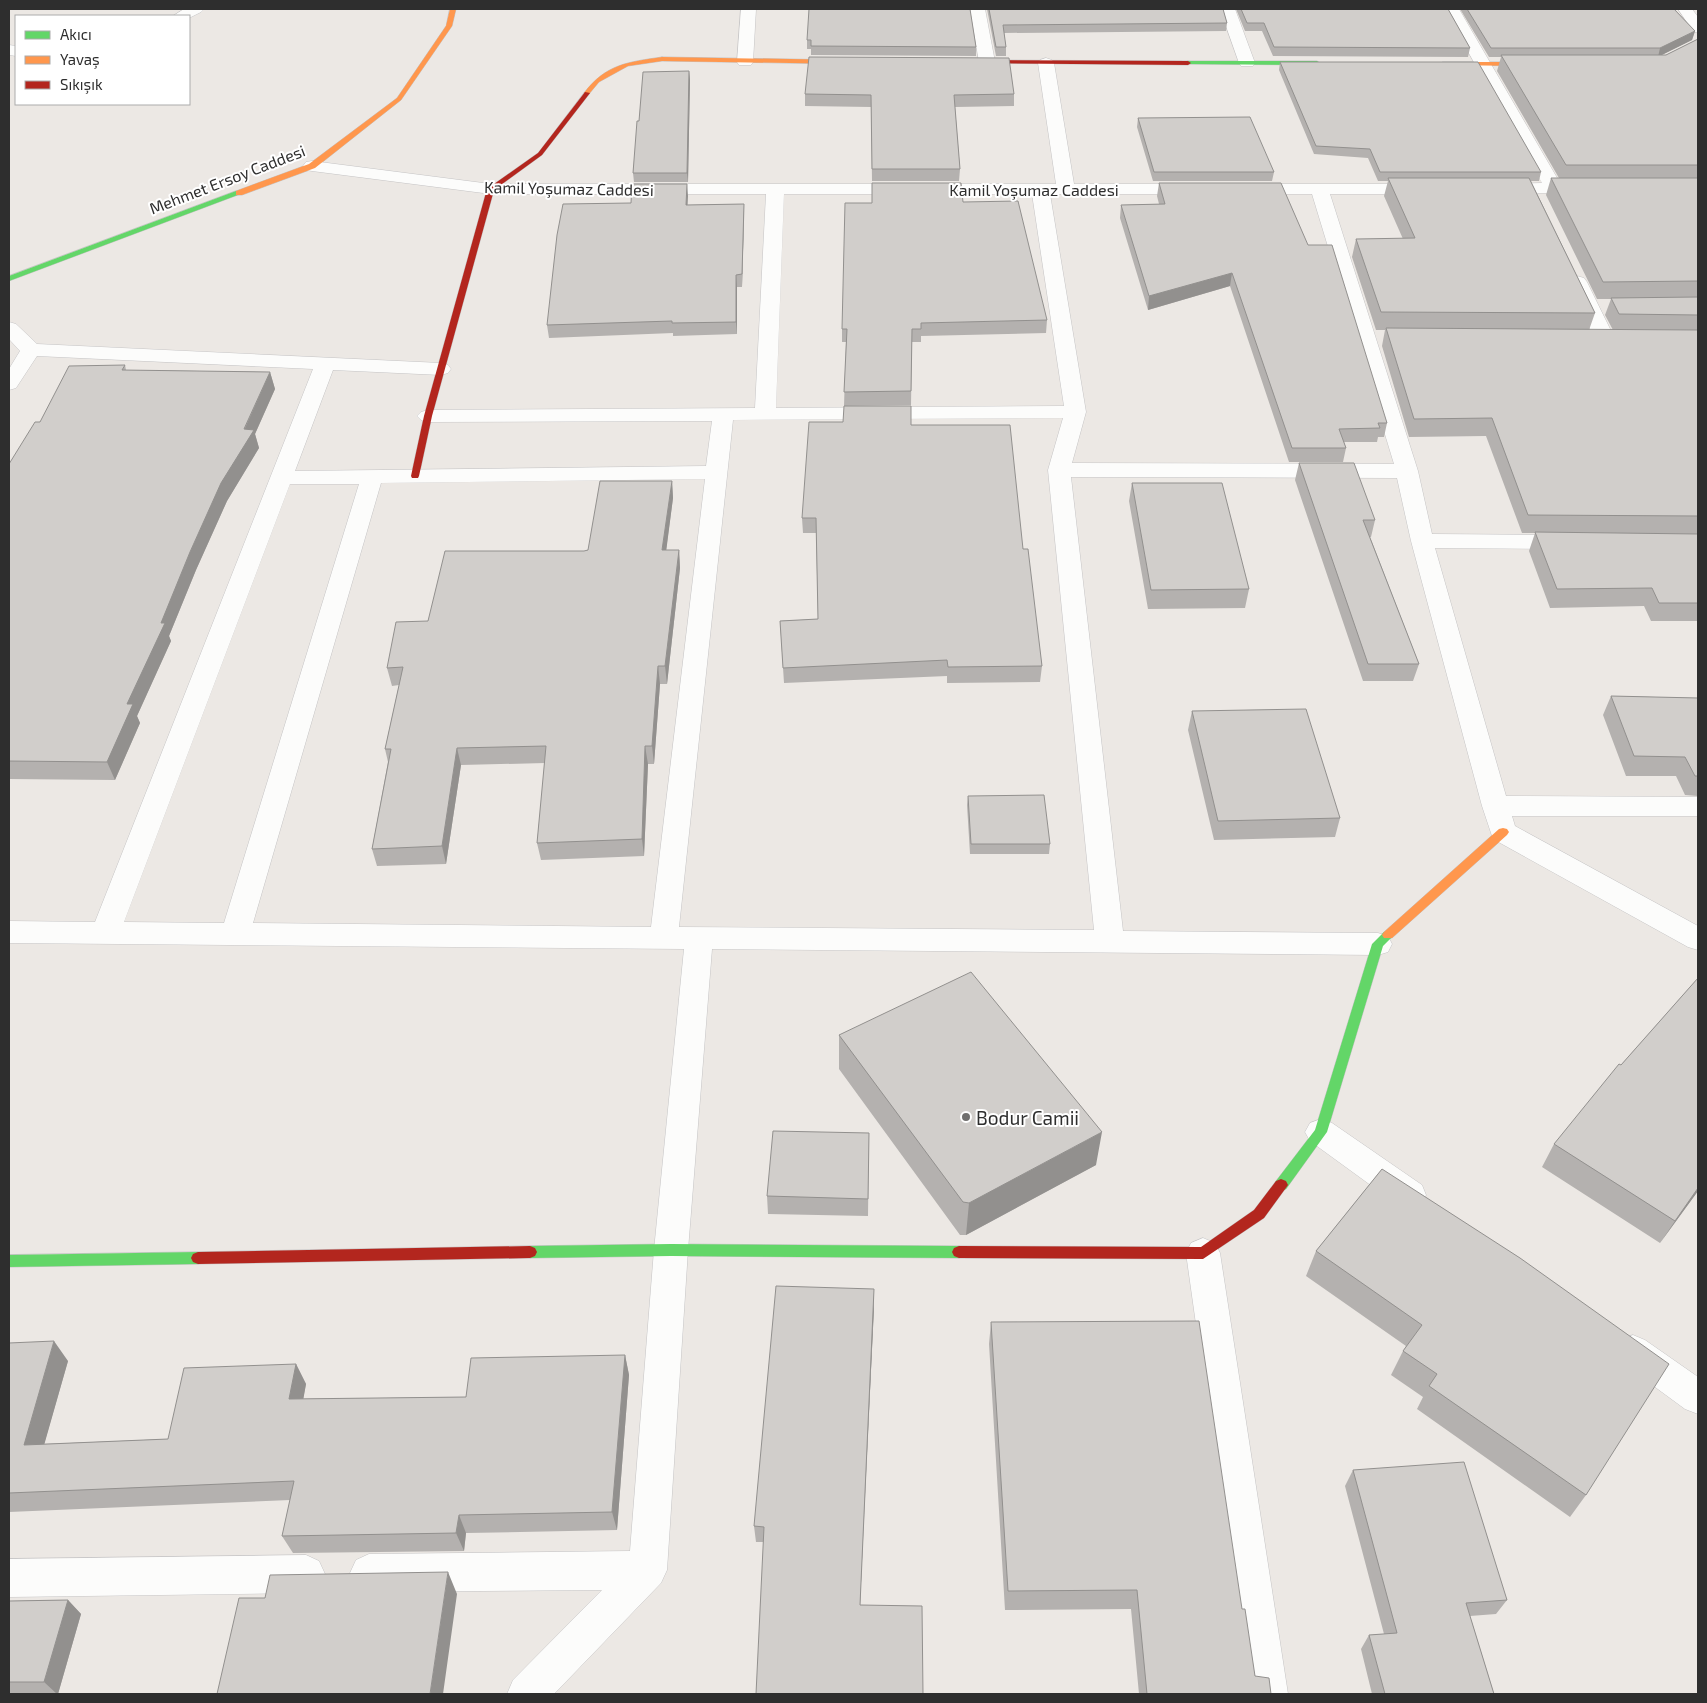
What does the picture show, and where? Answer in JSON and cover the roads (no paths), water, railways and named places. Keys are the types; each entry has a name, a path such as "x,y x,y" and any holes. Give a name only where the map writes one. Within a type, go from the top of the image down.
{"street":[{"path":"182,15 196,9"},
{"name":"Mehmet Ersoy Caddesi","path":"9,279 312,166 399,99 449,26 453,9"},
{"path":"744,62 748,9"},
{"path":"977,9 988,62"},
{"path":"1227,9 1247,63"},
{"path":"1451,9 1554,188"},
{"path":"1685,9 1698,28"},
{"path":"415,476 428,416 491,189 540,154 597,81 626,64 662,59 744,62 861,62"},
{"path":"958,62 1326,63"},
{"path":"1046,62 1066,189"},
{"path":"1434,64 1552,64"},
{"name":"Kamil Yoşumaz Caddesi","path":"312,166 491,189 1212,189"},
{"path":"1231,189 1444,188"},
{"path":"1482,188 1535,197 1554,188 1602,188"},
{"path":"765,414 774,189"},
{"path":"1040,189 1075,412 1059,470 1110,942"},
{"path":"1319,189 1377,338 1422,541 1503,832 1698,939"},
{"path":"1568,265 1590,307 1615,339 1585,339"},
{"path":"1590,307 1609,307"},
{"path":"9,328 31,350 441,369"},
{"path":"9,384 31,350"},
{"path":"105,933 326,363"},
{"path":"428,416 1075,412"},
{"path":"664,938 723,414"},
{"path":"1059,470 1407,471"},
{"path":"281,478 717,472"},
{"path":"235,934 372,476"},
{"path":"1422,541 1590,542"},
{"path":"1495,806 1698,806"},
{"path":"9,1261 670,1250 1203,1253 1259,1214 1321,1132 1378,944 1503,832"},
{"path":"9,932 1378,944"},
{"path":"527,1694 648,1570 670,1250 698,938"},
{"path":"1321,1132 1433,1211"},
{"path":"1203,1253 1268,1694"},
{"path":"1610,1335 1698,1397"},
{"path":"9,1578 648,1570"}],"place":[{"name":"Bodur Camii","path":"966,1117"}]}
